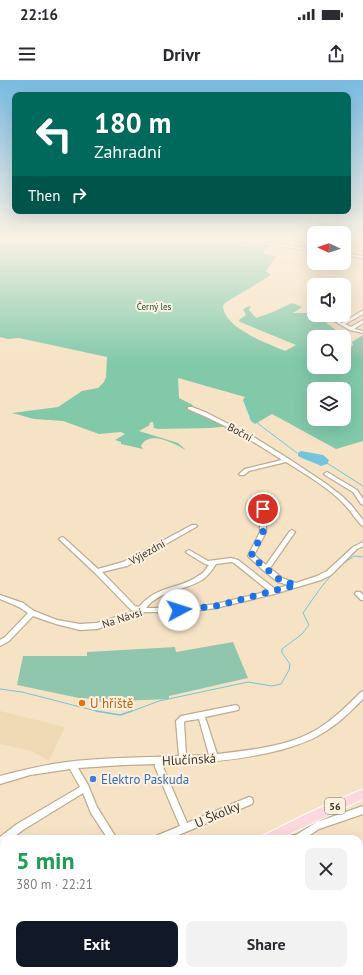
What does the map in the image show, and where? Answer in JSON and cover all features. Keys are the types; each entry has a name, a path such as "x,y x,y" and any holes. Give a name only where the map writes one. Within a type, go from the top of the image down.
{"main road":[{"name":"56","path":"276,835 363,794"}],"street":[{"path":"342,324 363,312"},
{"path":"351,329 363,321"},
{"path":"338,322 351,329 363,332"},
{"name":"Boční","path":"190,408 242,432 287,460 322,484 349,506 363,524"},
{"path":"242,474 245,469 287,460"},
{"path":"327,474 355,492 363,503"},
{"path":"263,509 263,532 251,556 280,580 296,585"},
{"name":"Výjezdní","path":"97,571 125,564 194,526"},
{"path":"266,569 292,532"},
{"path":"62,539 97,571 133,608 143,610 145,603 158,595 199,579 214,563"},
{"name":"Na Návsi","path":"0,597 21,605 32,613 63,624 90,627 105,625 143,610 187,610 216,606 274,592 329,573 355,548 363,544"},
{"path":"189,552 203,561 214,563 231,560 236,561 274,592"},
{"path":"0,643 7,639 32,613"},
{"name":"Hlučínská","path":"0,780 31,771 72,765 109,762 184,760 254,753 305,739 338,719 363,694"},
{"path":"184,760 180,721 182,718 236,708"},
{"path":"201,715 214,758"},
{"name":"U Školky","path":"159,760 159,767 185,828"},
{"path":"72,765 85,788 94,810 110,835"},
{"path":"10,835 85,788"},
{"name":"U Školky","path":"168,835 249,801"},
{"path":"303,835 317,826 363,810"}],"shaded area":[{"path":"0,711 65,727 49,761 32,751 0,744"}],"green space":[{"name":"Černý les","path":"0,280 263,280 225,303 223,306 225,314 238,328 285,351 296,345 240,322 239,320 246,315 243,309 251,306 249,310 256,318 292,303 302,307 293,313 307,313 307,322 328,322 326,323 336,330 307,330 307,374 351,374 351,354 363,356 363,441 336,449 272,414 255,424 251,421 243,400 245,397 178,378 179,398 193,405 188,410 231,426 159,429 154,428 153,422 151,422 149,424 150,425 139,431 178,443 186,450 162,439 156,438 145,441 141,446 143,449 121,444 121,442 115,440 125,434 121,432 99,434 63,421 34,419 12,413 58,407 82,391 98,388 104,382 106,377 107,357 19,338 8,339 0,337"},
{"path":"363,335 363,356 351,355 351,347 353,345 352,342"},
{"path":"233,642 248,678 169,696 169,699 97,702 97,699 79,698 17,685 23,656 87,656 87,652 175,647 176,652"}],"water":[{"path":"301,451 323,455 329,460 327,464 321,466 298,456 298,453"}],"waterway":[{"path":"245,400 252,419 297,453"},
{"path":"327,463 363,486"},
{"path":"130,712 159,701 248,682 272,686 281,684 289,670 290,664 282,653 282,649 302,634 309,625 303,613 320,589 338,568 354,556 363,557"},
{"path":"0,689 22,692 96,711"},
{"path":"96,711 120,715 132,711"}],"place":[{"name":"U hřiště","path":"82,703"},
{"name":"Elektro Paskuda","path":"93,779"}],"route":[{"path":"179,610 216,606 296,585 280,580 251,556 264,529 263,509"}]}
